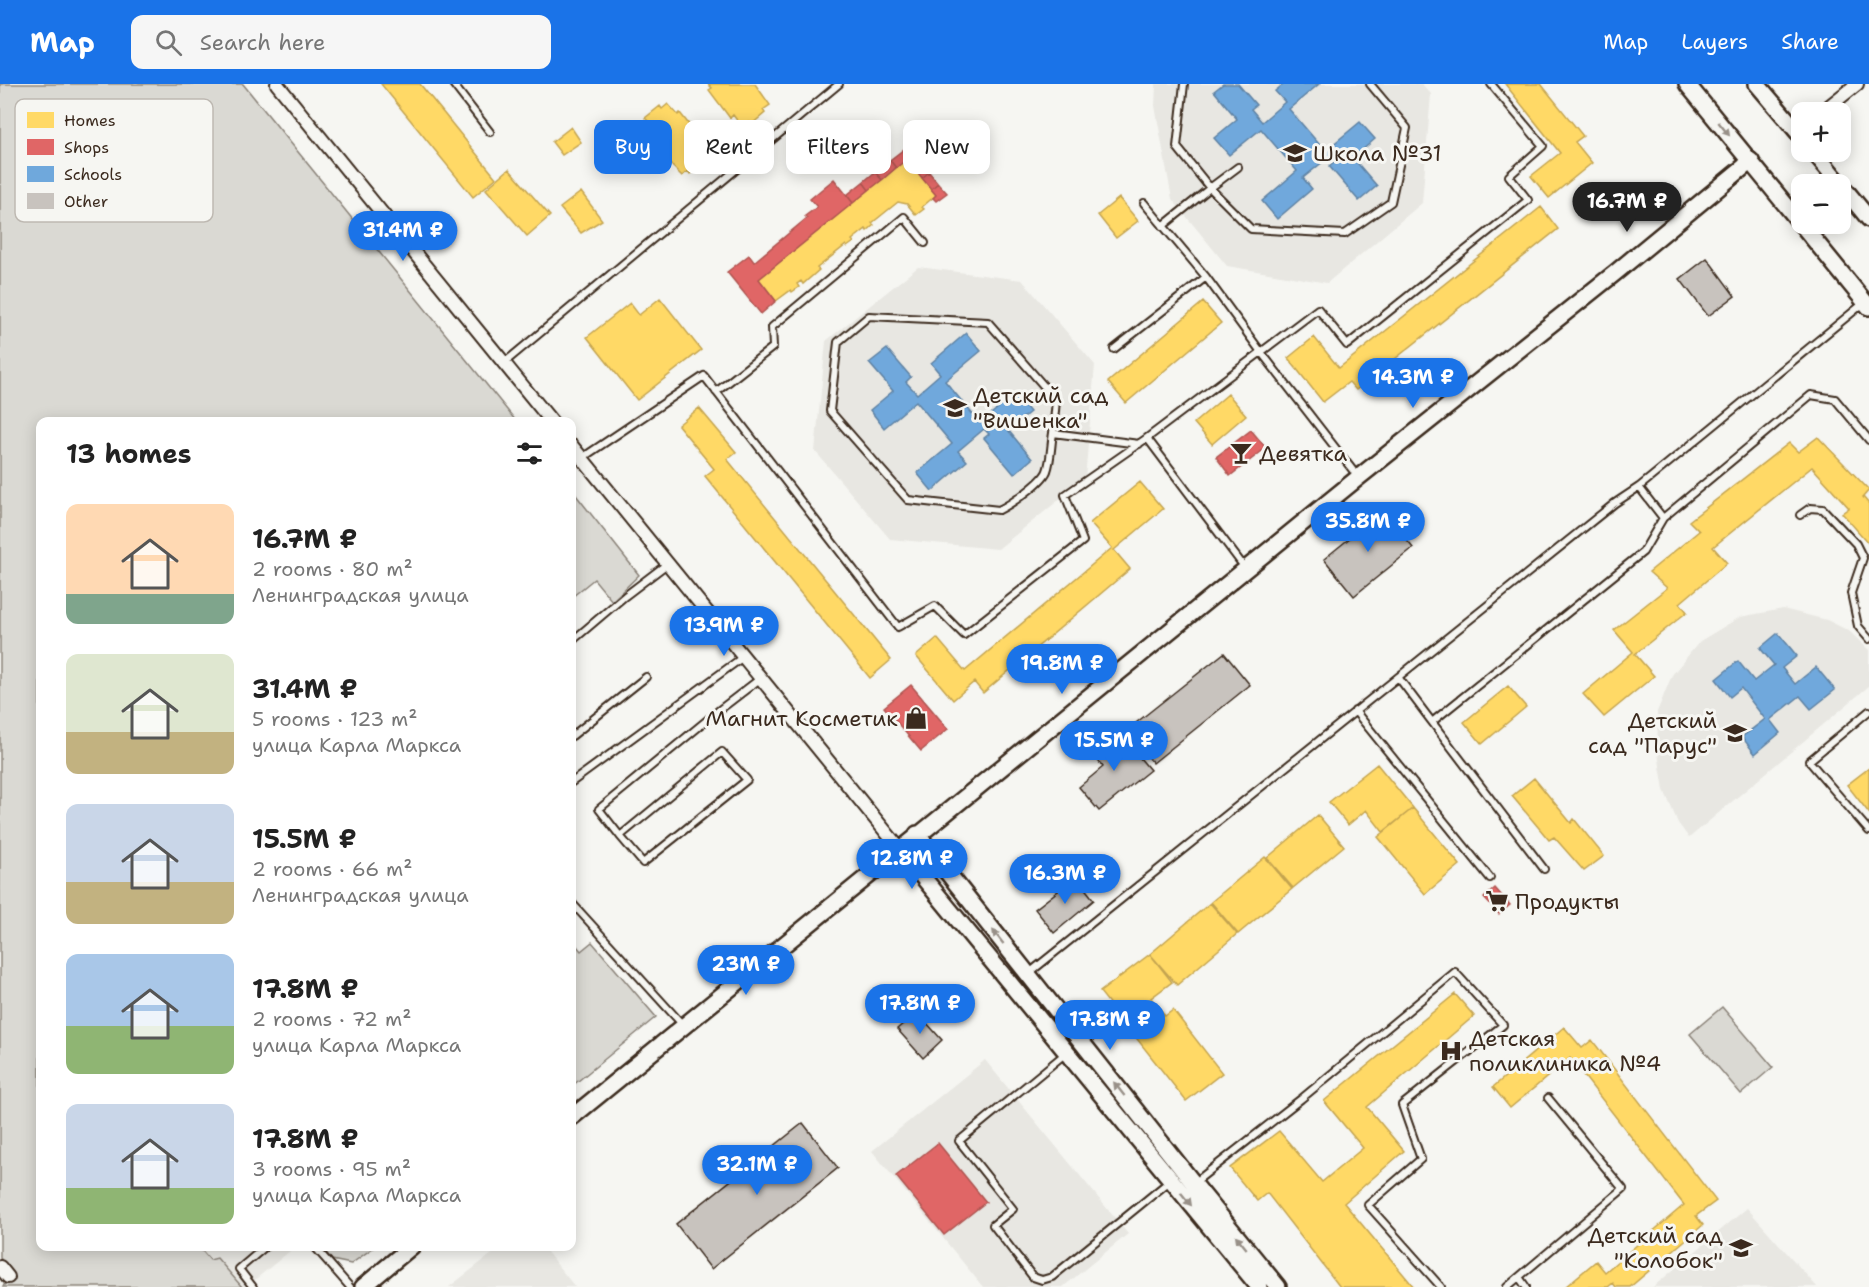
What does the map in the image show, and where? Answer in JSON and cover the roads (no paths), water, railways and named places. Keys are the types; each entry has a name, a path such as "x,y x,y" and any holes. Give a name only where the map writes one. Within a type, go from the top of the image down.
{"street":[{"path":"277,84 548,417"},
{"path":"1687,84 1867,305"},
{"path":"1757,84 1791,123"},
{"path":"1834,102 1857,84"},
{"path":"576,1112 1749,159"},
{"path":"1822,162 1869,219"},
{"path":"576,451 1258,1287"},
{"path":"917,834 1358,476"},
{"path":"917,834 1278,1287"},
{"path":"576,1112 899,849"},
{"path":"356,1287 400,1251"},
{"path":"363,1287 406,1251"}],"lane":[{"path":"453,84 490,132"},
{"path":"504,363 839,84"},
{"path":"1184,84 1177,147 1210,188 1251,229 1345,234 1391,201 1407,128 1370,84"},
{"path":"582,458 704,376 898,627 935,606 964,635 1083,541 1065,495 1139,444 1318,309 1347,345 1528,200 1509,176 1543,146 1491,84"},
{"path":"1163,226 1238,167"},
{"path":"1144,203 1206,277 1261,352 1358,476"},
{"path":"716,392 773,347 772,327 904,217 925,243"},
{"path":"1114,349 1206,277"},
{"path":"1028,974 1615,503 1639,487 1867,305"},
{"path":"869,316 988,322 1056,400 1053,433 1047,471 1042,479 999,510 908,500 830,411 838,342 869,316"},
{"path":"1432,722 1643,552 1663,518 1810,395 1835,399 1869,440"},
{"path":"1053,433 1139,444"},
{"path":"1147,438 1245,568"},
{"path":"1639,487 1663,518"},
{"path":"1800,515 1810,508 1823,509 1856,544 1863,558 1851,593 1858,626 1869,639"},
{"path":"576,637 668,564"},
{"path":"576,779 743,657"},
{"path":"576,733 646,677"},
{"path":"1398,677 1544,869"},
{"path":"620,836 722,752 747,780 643,863 620,836 599,809 760,678"},
{"path":"1355,711 1490,878"},
{"path":"1869,711 1809,761 1869,831"},
{"path":"576,907 682,1024"},
{"path":"1194,1184 1455,972 1503,1025 1402,1105 1421,1159 1368,1205 1441,1287"},
{"path":"1067,1052 959,1141 1013,1209 993,1226 1033,1277 1042,1280 1052,1276 1171,1180"},
{"path":"1507,1287 1623,1189 1548,1098"},
{"path":"253,1287 239,1269 260,1251"},
{"path":"318,1251 350,1287"},
{"path":"1519,1277 1526,1287"}],"place":[{"name":"Школа №31","path":"1295,153"},
{"name":"Детский сад \"Вишенка\"","path":"955,408"},
{"name":"Девятка","path":"1241,453"},
{"name":"Магнит Косметик","path":"916,718"},
{"name":"Детский сад \"Парус\"","path":"1735,733"},
{"name":"Продукты","path":"1497,901"},
{"name":"Детская поликлиника №4","path":"1451,1051"},
{"name":"Детский сад \"Колобок\"","path":"1741,1248"}]}
